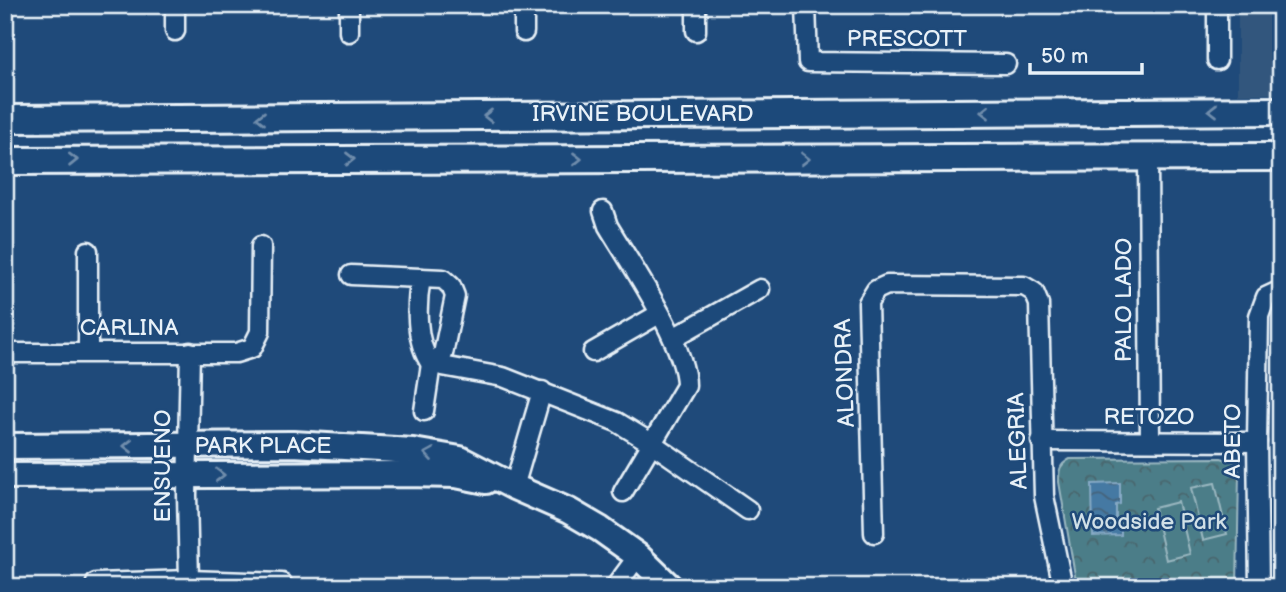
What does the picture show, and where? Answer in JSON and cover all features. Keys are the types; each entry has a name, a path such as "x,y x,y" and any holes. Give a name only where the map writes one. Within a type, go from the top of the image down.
{"main road":[{"name":"IRVINE BOULEVARD","path":"5,119 1281,111"},
{"name":"IRVINE BOULEVARD","path":"5,161 1281,157"}],"street":[{"path":"175,5 175,31"},
{"path":"348,5 349,32"},
{"path":"524,5 524,32"},
{"path":"696,5 696,32"},
{"name":"PRESCOTT","path":"806,5 808,62 1006,64"},
{"path":"1217,5 1217,60"},
{"name":"PALO LADO","path":"1148,158 1150,441"},
{"path":"603,211 608,226 673,338 687,372 686,386 623,492"},
{"name":"CARLINA","path":"5,351 236,353 252,348 260,332 261,246"},
{"path":"88,251 88,352"},
{"path":"351,275 443,279 451,286 456,296 443,354 430,364"},
{"path":"421,278 418,296 422,352 430,364 424,411"},
{"name":"ALONDRA","path":"874,533 868,303 876,290 887,285 901,284 1024,286 1034,292"},
{"path":"673,338 760,289"},
{"name":"ALEGRIA","path":"1034,292 1039,304 1044,496 1063,587"},
{"name":"ABETO","path":"1259,587 1259,316 1273,294"},
{"path":"593,352 659,314"},
{"name":"ENSUENO","path":"188,580 187,446 190,352"},
{"path":"430,364 503,377 617,422 748,510"},
{"path":"514,487 542,391"},
{"name":"RETOZO","path":"1041,441 1257,442"},
{"name":"PARK PLACE","path":"5,446 293,444 412,452 460,459 569,511 600,529 638,556 670,587"},
{"name":"PARK PLACE","path":"5,476 456,475 514,487"},
{"path":"615,587 638,556"},
{"path":"96,587 96,583 188,580 282,583 282,587"}],"shaded area":[{"path":"1238,5 1281,5 1281,94 1238,94"}],"green space":[{"name":"Woodside Park","path":"1221,458 1235,462 1239,472 1237,587 1077,587 1059,482 1064,463 1070,459"},
{"path":"1215,483 1227,534 1203,540 1191,488"},
{"path":"1178,502 1190,554 1166,560 1154,508"},
{"path":"1275,553 1281,553 1281,587 1275,587"}],"water":[{"path":"1120,483 1116,524 1121,525 1121,535 1093,536 1092,484"}]}
